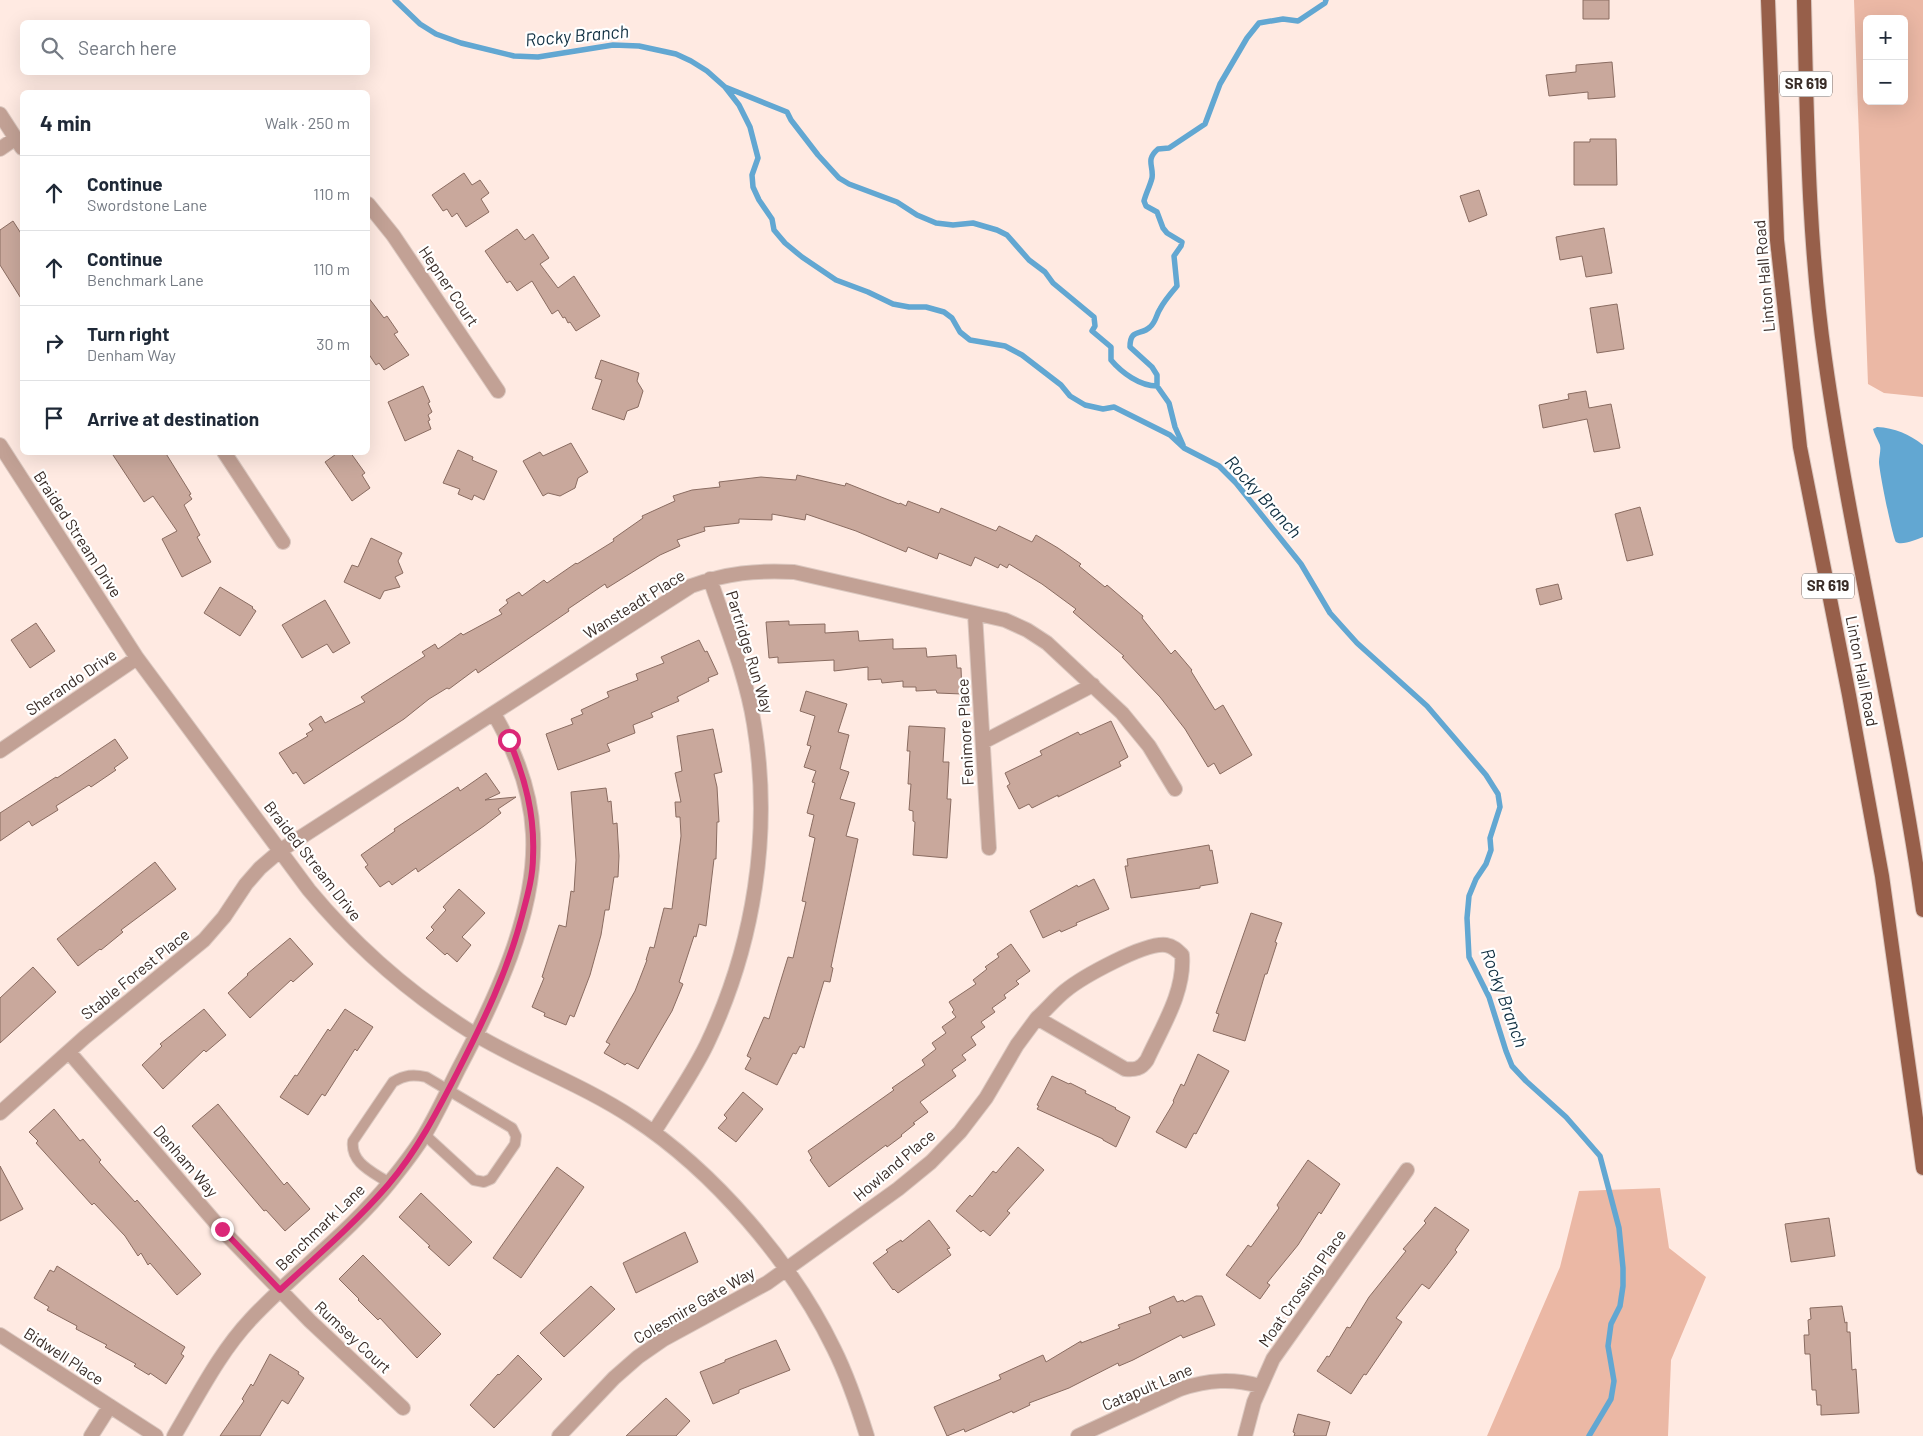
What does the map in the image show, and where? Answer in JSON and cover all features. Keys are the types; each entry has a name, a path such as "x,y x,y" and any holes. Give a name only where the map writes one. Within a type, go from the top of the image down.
{"main road":[{"name":"Linton Hall Road","path":"1768,0 1777,240 1800,447 1849,695 1882,876 1923,1168"},
{"name":"Linton Hall Road","path":"1804,0 1809,168 1815,264 1824,357 1841,462 1901,777 1923,910"}],"street":[{"path":"0,114 19,143 0,148"},
{"name":"Hepner Court","path":"370,206 393,235 498,391"},
{"name":"Braided Stream Drive","path":"0,445 137,658 309,890 336,922 372,958 410,991 477,1035 536,1067 591,1092 654,1132 714,1184 760,1236 786,1269 810,1305 834,1349 854,1395 867,1436"},
{"path":"226,455 284,542"},
{"name":"Wansteadt Place","path":"281,850 691,586 736,573 765,570 794,572 1005,620 1027,630 1047,643 1122,713 1149,746 1175,789"},
{"name":"Partridge Run Way","path":"654,1132 686,1082 706,1046 727,999 742,950 753,904 759,860 762,817 761,779 754,722 743,676 710,579"},
{"name":"Fenimore Place","path":"975,614 989,848"},
{"name":"Sherando Drive","path":"0,751 137,658"},
{"path":"983,742 1093,685"},
{"name":"Benchmark Lane","path":"174,1436 223,1354 250,1320 354,1223 389,1183 425,1135 496,995 514,948 526,899 533,859 530,801 524,778 509,740 494,714"},
{"name":"Stable Forest Place","path":"0,1113 69,1052 204,940 224,917 246,884 260,868 281,850"},
{"name":"Howland Place","path":"786,1269 898,1189 931,1162 960,1132 986,1098 1017,1045 1037,1018 1065,991 1094,972 1124,956 1159,945 1175,948 1182,955 1183,968 1180,986 1148,1060 1143,1066 1134,1070 1125,1069 1037,1018"},
{"name":"Denham Way","path":"69,1052 222,1229 280,1290"},
{"name":"Moat Crossing Place","path":"1245,1436 1260,1386 1273,1359 1408,1170"},
{"name":"Colesmire Gate Way","path":"559,1436 614,1378 638,1357 664,1340 767,1283 786,1269"},
{"name":"Rumsey Court","path":"280,1290 404,1408"},
{"name":"Bidwell Place","path":"0,1335 156,1436"},
{"name":"Catapult Lane","path":"1078,1436 1180,1389 1198,1383 1220,1380 1243,1381 1260,1386"},
{"name":"Bidwell Place","path":"91,1436 110,1406"}],"lane":[{"path":"389,1183 356,1158 352,1150 353,1141 393,1082 404,1076 415,1074 426,1077 512,1128 516,1136 515,1144 491,1179 484,1182 474,1180 425,1135"}],"shaded area":[{"path":"1854,0 1923,0 1923,397 1884,393 1868,384"},
{"path":"1660,1188 1669,1248 1706,1277 1671,1360 1668,1436 1487,1436 1560,1267 1579,1191"}],"water":[{"path":"1877,427 1902,432 1923,445 1923,537 1909,542 1899,543 1894,538 1879,462 1880,445 1873,429"}],"building":[{"path":"1583,0 1609,0 1609,19 1583,19"},
{"path":"1612,62 1615,97 1588,99 1588,92 1549,96 1546,75 1576,72 1576,65"},
{"path":"1590,139 1616,139 1617,185 1574,185 1574,142 1590,142"},
{"path":"464,173 472,185 480,180 489,193 481,199 489,212 466,227 457,213 452,217 447,209 443,211 432,195"},
{"path":"1479,190 1487,215 1469,222 1460,196"},
{"path":"13,221 20,232 20,297 0,265 0,230"},
{"path":"1604,228 1612,273 1586,277 1582,256 1560,260 1556,237"},
{"path":"517,229 525,240 533,234 549,258 540,264 558,288 574,276 600,316 576,331 558,310 552,314 532,281 517,291 510,281 507,283 485,251"},
{"path":"370,300 384,318 387,316 398,332 394,334 409,355 384,370 379,363 376,365 370,356"},
{"path":"1617,304 1624,349 1597,353 1590,308"},
{"path":"601,360 639,373 637,381 643,391 638,407 627,411 624,420 592,409 602,380 595,378"},
{"path":"423,386 432,412 428,415 431,429 405,441 388,402"},
{"path":"1586,391 1589,408 1611,404 1620,448 1594,452 1587,419 1543,428 1539,405 1569,399 1568,394"},
{"path":"571,443 588,472 578,478 575,488 560,496 548,493 543,496 523,461 540,452 543,456"},
{"path":"458,450 473,457 472,460 497,471 484,500 474,495 472,500 458,494 460,489 443,483"},
{"path":"113,455 167,455 191,494 189,495 192,499 184,505 200,535 197,537 211,562 182,577 162,539 177,531 153,496 144,502"},
{"path":"335,455 352,455 365,473 362,475 370,488 352,501 325,462"},
{"path":"797,475 845,486 846,483 906,506 908,501 939,513 941,508 996,531 999,526 1032,542 1036,535 1058,548 1081,564 1079,566 1105,587 1107,585 1143,616 1142,618 1171,654 1175,650 1192,670 1215,710 1223,705 1252,755 1220,774 1214,763 1208,767 1185,729 1160,697 1122,657 1124,656 1073,612 1076,609 1042,584 1009,564 1007,568 1000,564 998,568 975,557 971,566 939,553 937,559 908,547 906,552 856,531 806,514 805,520 772,514 772,520 739,519 739,523 704,527 705,531 677,540 680,546 660,555 607,588 605,584 478,673 476,669 449,689 447,688 429,699 404,719 304,784 296,772 293,774 279,753 308,736 306,734 313,730 309,724 321,716 325,723 365,702 361,697 425,656 422,652 435,644 438,649 461,633 463,635 502,614 499,610 508,603 506,600 519,592 522,596 544,580 547,583 576,563 614,541 613,539 643,518 642,516 675,501 673,496 692,490 720,487 719,482 761,477 796,480"},
{"path":"1640,507 1653,555 1627,561 1615,514"},
{"path":"371,538 402,553 398,561 403,573 395,577 400,587 384,591 380,599 344,582 352,565 358,567"},
{"path":"1558,584 1562,599 1540,605 1536,589"},
{"path":"220,587 253,607 256,611 240,636 204,613"},
{"path":"325,600 350,643 333,653 327,644 302,658 282,625"},
{"path":"789,621 789,625 825,624 825,633 858,631 859,641 893,639 893,649 926,648 927,657 956,655 957,668 961,668 962,694 937,693 936,690 916,691 916,687 903,687 903,681 882,683 881,679 868,680 868,667 834,671 834,660 778,663 778,657 769,658 766,622"},
{"path":"36,623 55,651 30,668 11,640"},
{"path":"699,640 705,652 707,651 718,674 708,678 709,681 677,697 679,701 651,713 653,717 633,725 635,733 607,744 610,751 558,770 546,734 573,724 571,719 583,714 581,710 609,697 607,692 638,680 636,674 664,663 661,657"},
{"path":"806,691 847,704 838,732 849,735 840,769 849,772 840,799 855,803 846,836 858,839 831,967 833,968 830,982 824,981 804,1048 800,1046 796,1054 793,1053 777,1085 745,1069 751,1058 747,1056 764,1017 769,1019 788,957 793,958 806,902 802,901 815,838 809,836 814,815 807,813 815,783 812,782 816,771 804,767 811,746 807,745 815,716 800,711"},
{"path":"1111,721 1128,757 1119,762 1121,766 1032,808 1029,804 1019,809 1007,786 1010,784 1005,773 1042,755 1040,751 1078,732 1080,735"},
{"path":"909,726 945,728 943,762 949,762 947,799 951,799 947,858 913,855 915,822 913,821 913,811 909,810 911,784 908,784 910,751 907,751"},
{"path":"713,729 722,772 714,774 717,787 719,822 717,822 716,859 714,859 706,926 699,924 679,982 683,984 672,1011 638,1069 627,1063 625,1065 604,1053 610,1044 606,1042 635,991 650,947 654,948 664,908 672,909 681,836 680,817 676,817 675,802 681,802 675,773 682,771 677,736"},
{"path":"115,739 128,758 114,768 116,770 91,787 89,785 56,806 58,810 32,826 29,821 0,841 0,813"},
{"path":"486,773 500,793 485,800 516,797 498,809 501,813 418,872 416,868 392,885 389,881 380,887 365,867 368,865 361,855 395,831 394,829 458,787 460,791"},
{"path":"606,788 608,802 611,801 613,824 617,823 618,877 614,877 609,910 605,910 601,935 590,975 574,1017 570,1015 566,1025 544,1016 545,1013 532,1007 544,978 542,977 559,925 566,927 571,891 574,892 576,860 571,792"},
{"path":"1209,845 1210,851 1212,850 1218,883 1200,886 1200,888 1131,898 1125,866 1128,866 1127,859"},
{"path":"155,862 176,889 121,930 123,932 78,966 57,939"},
{"path":"1094,879 1109,909 1076,923 1077,925 1043,938 1030,911 1077,885 1078,887"},
{"path":"459,889 485,913 462,937 471,945 457,962 447,953 445,955 426,938 434,930 431,927 446,910 443,907"},
{"path":"1251,913 1282,923 1245,1041 1213,1031 1219,1014 1216,1013"},
{"path":"290,938 313,964 293,982 291,980 250,1018 228,993 247,974"},
{"path":"1011,944 1030,971 1016,981 1019,984 1004,995 1006,998 992,1008 995,1012 981,1022 985,1027 971,1037 976,1045 962,1055 966,1060 952,1070 956,1076 920,1102 928,1112 913,1123 915,1124 902,1136 887,1147 886,1145 829,1187 810,1160 812,1158 808,1151 894,1090 892,1088 925,1065 922,1060 936,1049 932,1043 946,1033 942,1027 956,1017 952,1012 954,1010 949,1002 976,984 973,980 987,969 985,967 999,957 997,954"},
{"path":"33,967 56,992 0,1043 0,998"},
{"path":"204,1009 226,1035 206,1052 204,1050 163,1089 142,1065 162,1046 160,1044"},
{"path":"345,1009 373,1027 357,1051 355,1049 325,1096 322,1094 308,1115 280,1097 295,1075 297,1076 328,1029 330,1031"},
{"path":"1198,1054 1229,1071 1196,1134 1194,1133 1186,1148 1156,1132 1174,1102 1181,1084 1184,1086"},
{"path":"1052,1076 1086,1091 1085,1093 1130,1117 1116,1147 1103,1139 1037,1109 1039,1106 1037,1105"},
{"path":"743,1092 763,1109 736,1142 718,1128 727,1118 724,1115"},
{"path":"218,1104 284,1185 287,1182 310,1209 285,1231 266,1210 264,1211 192,1126"},
{"path":"54,1109 80,1141 83,1139 101,1160 99,1162 135,1202 137,1200 201,1274 177,1295 150,1263 148,1265 141,1253 138,1256 125,1236 94,1203 92,1205 36,1143 38,1141 29,1132"},
{"path":"1018,1147 1044,1170 1007,1211 1010,1213 990,1236 983,1230 981,1232 956,1211 970,1195 972,1197 993,1171 996,1173"},
{"path":"1308,1160 1340,1184 1321,1214 1319,1212 1298,1245 1267,1283 1270,1285 1260,1299 1226,1275 1248,1245 1251,1247 1279,1208 1277,1205"},
{"path":"0,1166 23,1209 0,1221"},
{"path":"557,1167 584,1187 521,1278 493,1258"},
{"path":"421,1193 472,1242 449,1266 399,1217"},
{"path":"1435,1207 1469,1230 1455,1250 1457,1252 1429,1289 1422,1284 1396,1318 1402,1322 1351,1394 1317,1371 1327,1356 1329,1357 1347,1327 1350,1328 1369,1297 1406,1251 1403,1249 1426,1223 1424,1221"},
{"path":"1829,1218 1835,1256 1791,1262 1785,1224"},
{"path":"929,1220 950,1248 947,1249 951,1255 898,1293 893,1290 873,1263 888,1252 886,1250 901,1240 902,1242"},
{"path":"685,1232 698,1262 636,1293 623,1263"},
{"path":"363,1255 441,1334 417,1358 380,1318 378,1320 339,1279"},
{"path":"57,1266 185,1347 181,1354 184,1356 166,1384 150,1373 149,1375 134,1366 136,1364 105,1347 107,1345 76,1329 77,1326 47,1310 49,1307 34,1298 50,1270 54,1272"},
{"path":"591,1286 615,1309 564,1357 540,1333"},
{"path":"1174,1296 1177,1302 1183,1300 1184,1302 1196,1296 1202,1296 1215,1325 1183,1338 1181,1335 1133,1360 1119,1366 1118,1363 1069,1388 1029,1403 1030,1405 1013,1413 1012,1411 965,1432 964,1429 947,1436 934,1407 1001,1379 999,1375 1043,1355 1046,1362 1081,1341 1081,1343 1120,1328 1118,1325 1151,1313 1149,1307"},
{"path":"1842,1306 1845,1323 1847,1322 1847,1332 1850,1332 1852,1370 1856,1369 1859,1413 1821,1415 1821,1405 1817,1405 1816,1390 1812,1390 1810,1354 1805,1354 1804,1335 1809,1335 1808,1320 1811,1319 1810,1308"},
{"path":"776,1340 790,1370 739,1390 739,1393 713,1404 700,1372"},
{"path":"270,1354 299,1372 298,1374 304,1378 288,1404 282,1400 260,1436 220,1436 244,1401 242,1399 251,1384 253,1386"},
{"path":"518,1355 542,1379 494,1428 470,1405"},
{"path":"666,1398 690,1421 676,1436 626,1436"},
{"path":"1298,1414 1330,1422 1326,1436 1294,1436 1295,1433 1293,1432"}],"waterway":[{"name":"Rocky Branch","path":"395,0 420,24 436,34 461,43 514,56 538,57 613,45 639,46 676,54 707,71 725,87 739,105 750,127 758,158 752,175 753,187 772,219 774,230 785,243 836,280 893,304 909,307 926,307 944,312 952,318 960,332 970,340 1005,346 1022,355 1061,385 1070,396 1085,405 1103,409 1114,407 1170,435 1184,448 1219,466 1236,483 1301,564 1330,613 1357,643 1427,706 1486,775 1498,794 1500,807 1490,838 1491,850 1486,864 1476,879 1469,896 1467,918 1469,957 1489,997 1512,1066 1566,1117 1600,1156 1619,1228 1623,1286 1620,1306 1611,1324 1608,1346 1614,1381 1611,1399 1589,1436"},
{"path":"1183,445 1175,427 1169,403 1157,386 1157,375 1152,367 1130,347 1132,337 1137,333 1147,330 1152,325 1164,303 1177,286 1174,256 1182,242 1167,233 1157,212 1146,206 1144,201 1152,178 1152,156 1158,149 1169,148 1205,124 1220,84 1247,38 1259,23 1283,19 1298,21 1325,3 1326,0"},
{"path":"725,87 787,112 818,155 839,178 849,184 897,202 917,215 936,223 953,225 973,223 1007,235 1029,260 1045,272 1053,283 1094,317 1095,326 1092,331 1111,347 1111,360 1115,365 1138,381 1157,386"}],"route":[{"path":"222,1229 280,1290 354,1223 389,1183 425,1135 496,995 514,948 526,899 533,859 530,801 521,770 509,740"}]}
